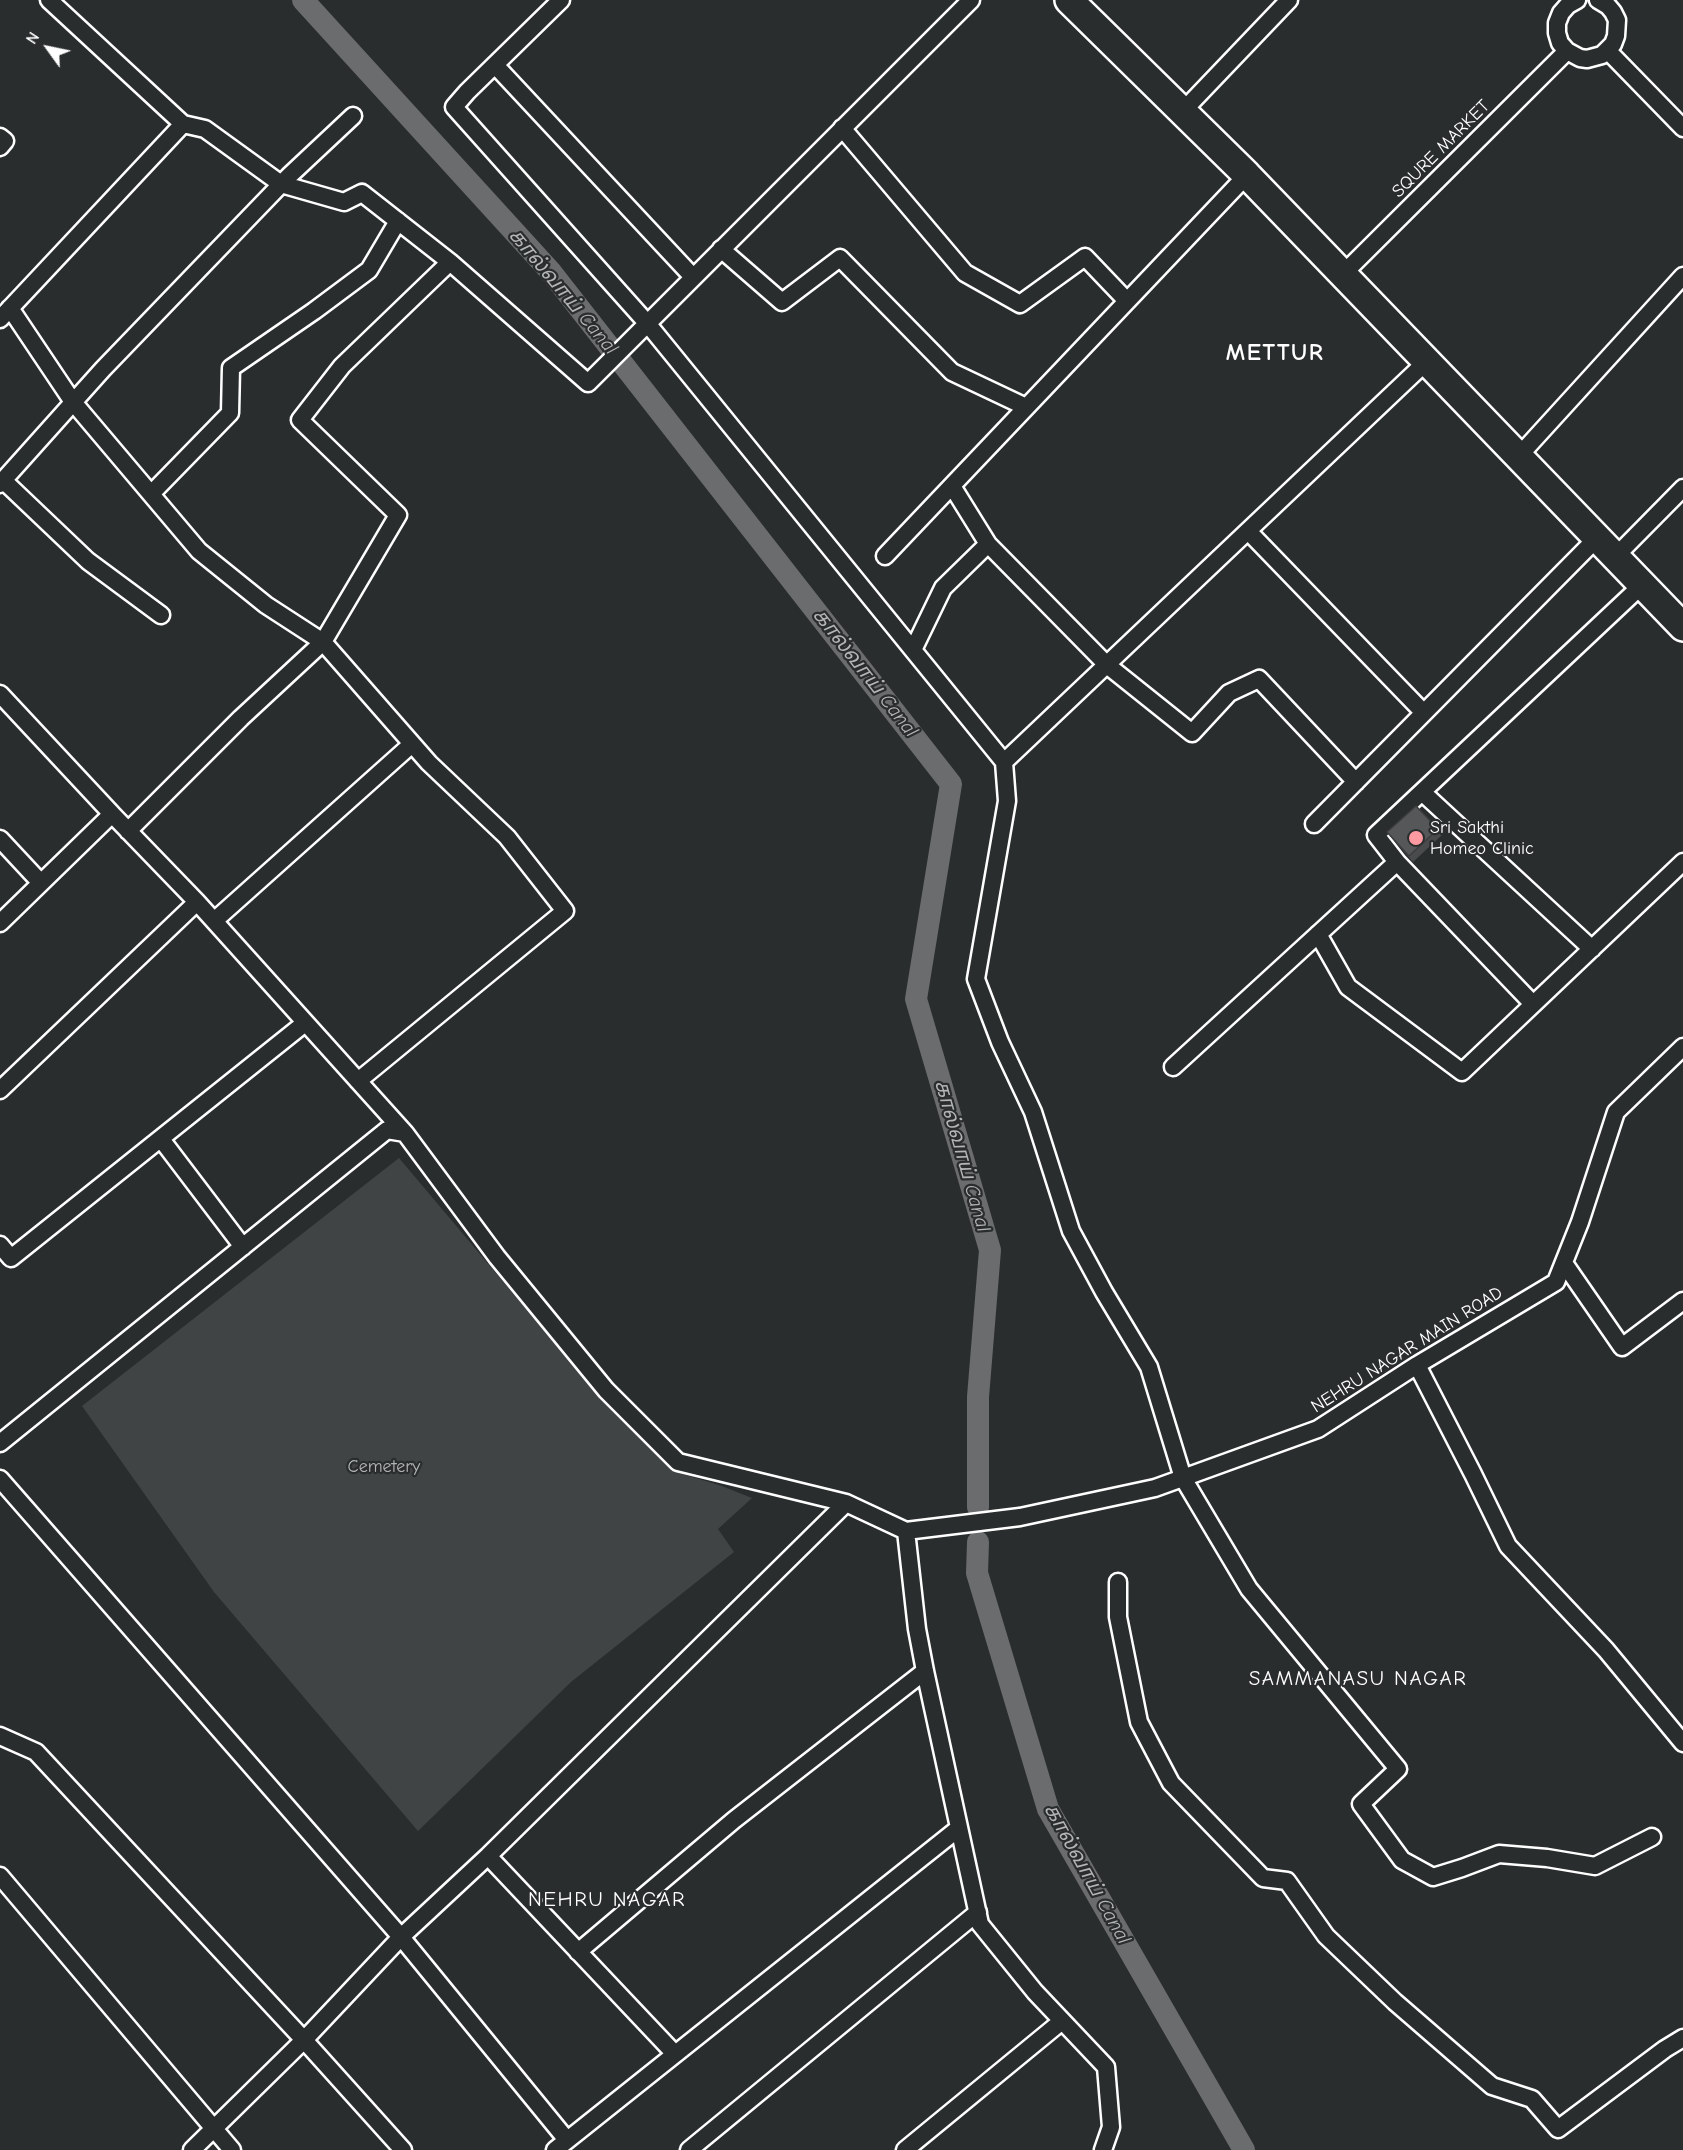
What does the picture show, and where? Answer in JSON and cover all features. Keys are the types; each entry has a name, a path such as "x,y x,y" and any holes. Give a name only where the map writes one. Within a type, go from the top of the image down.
{"main road":[{"path":"1069,0 1247,175 1683,627"}],"street":[{"path":"48,0 183,124 204,129 281,184 344,202 362,193 450,262 588,383 971,0"},
{"path":"561,0 454,108 643,327 1004,762 1007,801 976,979 1000,1042 1033,1112 1071,1231 1149,1367 1183,1478 1249,1589 1398,1768 1360,1804 1402,1860 1433,1877 1499,1854 1546,1858 1595,1866 1652,1837"},
{"path":"1183,111 1289,0"},
{"path":"1569,2 1557,23 1560,43 1567,51 1587,59 1602,55 1613,44 1618,28 1617,20 1606,2"},
{"name":"SQURE MARKET","path":"1342,275 1567,51"},
{"path":"1608,51 1683,128"},
{"path":"495,65 693,277"},
{"path":"161,615 88,561 2,482 103,369 281,184 353,116"},
{"path":"183,124 3,315 199,551 266,605 323,642 429,764 507,837 565,911 358,1081"},
{"path":"842,128 965,273 1020,304 1085,257 1127,301"},
{"path":"0,136 5,141 0,147"},
{"path":"885,556 1247,175"},
{"path":"150,494 230,412 231,368 314,312 369,270 398,221"},
{"path":"721,249 782,302 840,258 952,372 1026,407"},
{"path":"128,831 241,718 323,642 398,515 300,420 342,366 450,262"},
{"path":"1518,457 1683,276"},
{"path":"1004,762 1426,362"},
{"path":"952,486 988,544 1107,665 1192,734 1229,693 1259,679 1356,782"},
{"path":"1314,824 1424,713 1606,547 1683,488"},
{"path":"1248,531 1424,713"},
{"path":"913,650 943,588 988,544"},
{"path":"1533,1005 1396,862 1376,835 1642,585"},
{"path":"0,694 197,902 405,1133 497,1257 606,1390 678,1462 846,1503 906,1531 917,1629 980,1924 1035,1992 1106,2067 1111,2127 1103,2150"},
{"path":"214,921 412,744"},
{"path":"1422,792 1592,948"},
{"path":"0,923 112,814"},
{"path":"0,839 41,883"},
{"path":"1173,1067 1396,862"},
{"path":"1318,934 1348,987 1462,1072 1683,862"},
{"path":"0,1090 197,902"},
{"path":"0,1245 11,1258 305,1023"},
{"name":"NEHRU NAGAR MAIN ROAD","path":"906,1531 1020,1517 1155,1488 1318,1429 1417,1365 1556,1282 1580,1222 1616,1112 1683,1047"},
{"path":"0,1443 387,1130 405,1133"},
{"path":"160,1138 243,1247"},
{"path":"1564,1263 1622,1347 1683,1301"},
{"path":"1417,1365 1508,1546 1680,1733"},
{"path":"0,1479 401,1937 561,2145 959,1828"},
{"path":"192,2150 304,2040 401,1937 488,1856 846,1503"},
{"path":"1118,1582 1118,1617 1139,1722 1171,1784 1263,1878 1287,1881 1326,1936 1395,2002 1492,2086 1532,2099 1558,2129 1683,2038"},
{"path":"579,1952 734,1820 925,1671"},
{"path":"0,1736 36,1752 404,2150"},
{"path":"488,1856 675,2054"},
{"path":"0,1876 232,2150"},
{"path":"688,2150 978,1912"},
{"path":"905,2150 1062,2021"}],"green space":[{"name":"Cemetery","path":"399,1158 613,1412 679,1473 752,1498 718,1529 734,1552 571,1682 418,1831 214,1592 82,1406"}],"building":[{"path":"1416,806 1438,829 1409,856 1387,832"}],"waterway":[{"name":"கால்வாய் Canal","path":"303,0 551,272 951,784 916,999 990,1250 978,1397 978,1507"},
{"name":"கால்வாய் Canal","path":"978,1542 977,1573 1048,1809 1244,2150"}],"place":[{"name":"Sri Sakthi Homeo Clinic","path":"1416,838"}],"district":[{"name":"METTUR","path":"1275,353"},
{"name":"SAMMANASU NAGAR","path":"1358,1679"},
{"name":"NEHRU NAGAR","path":"607,1900"}]}
